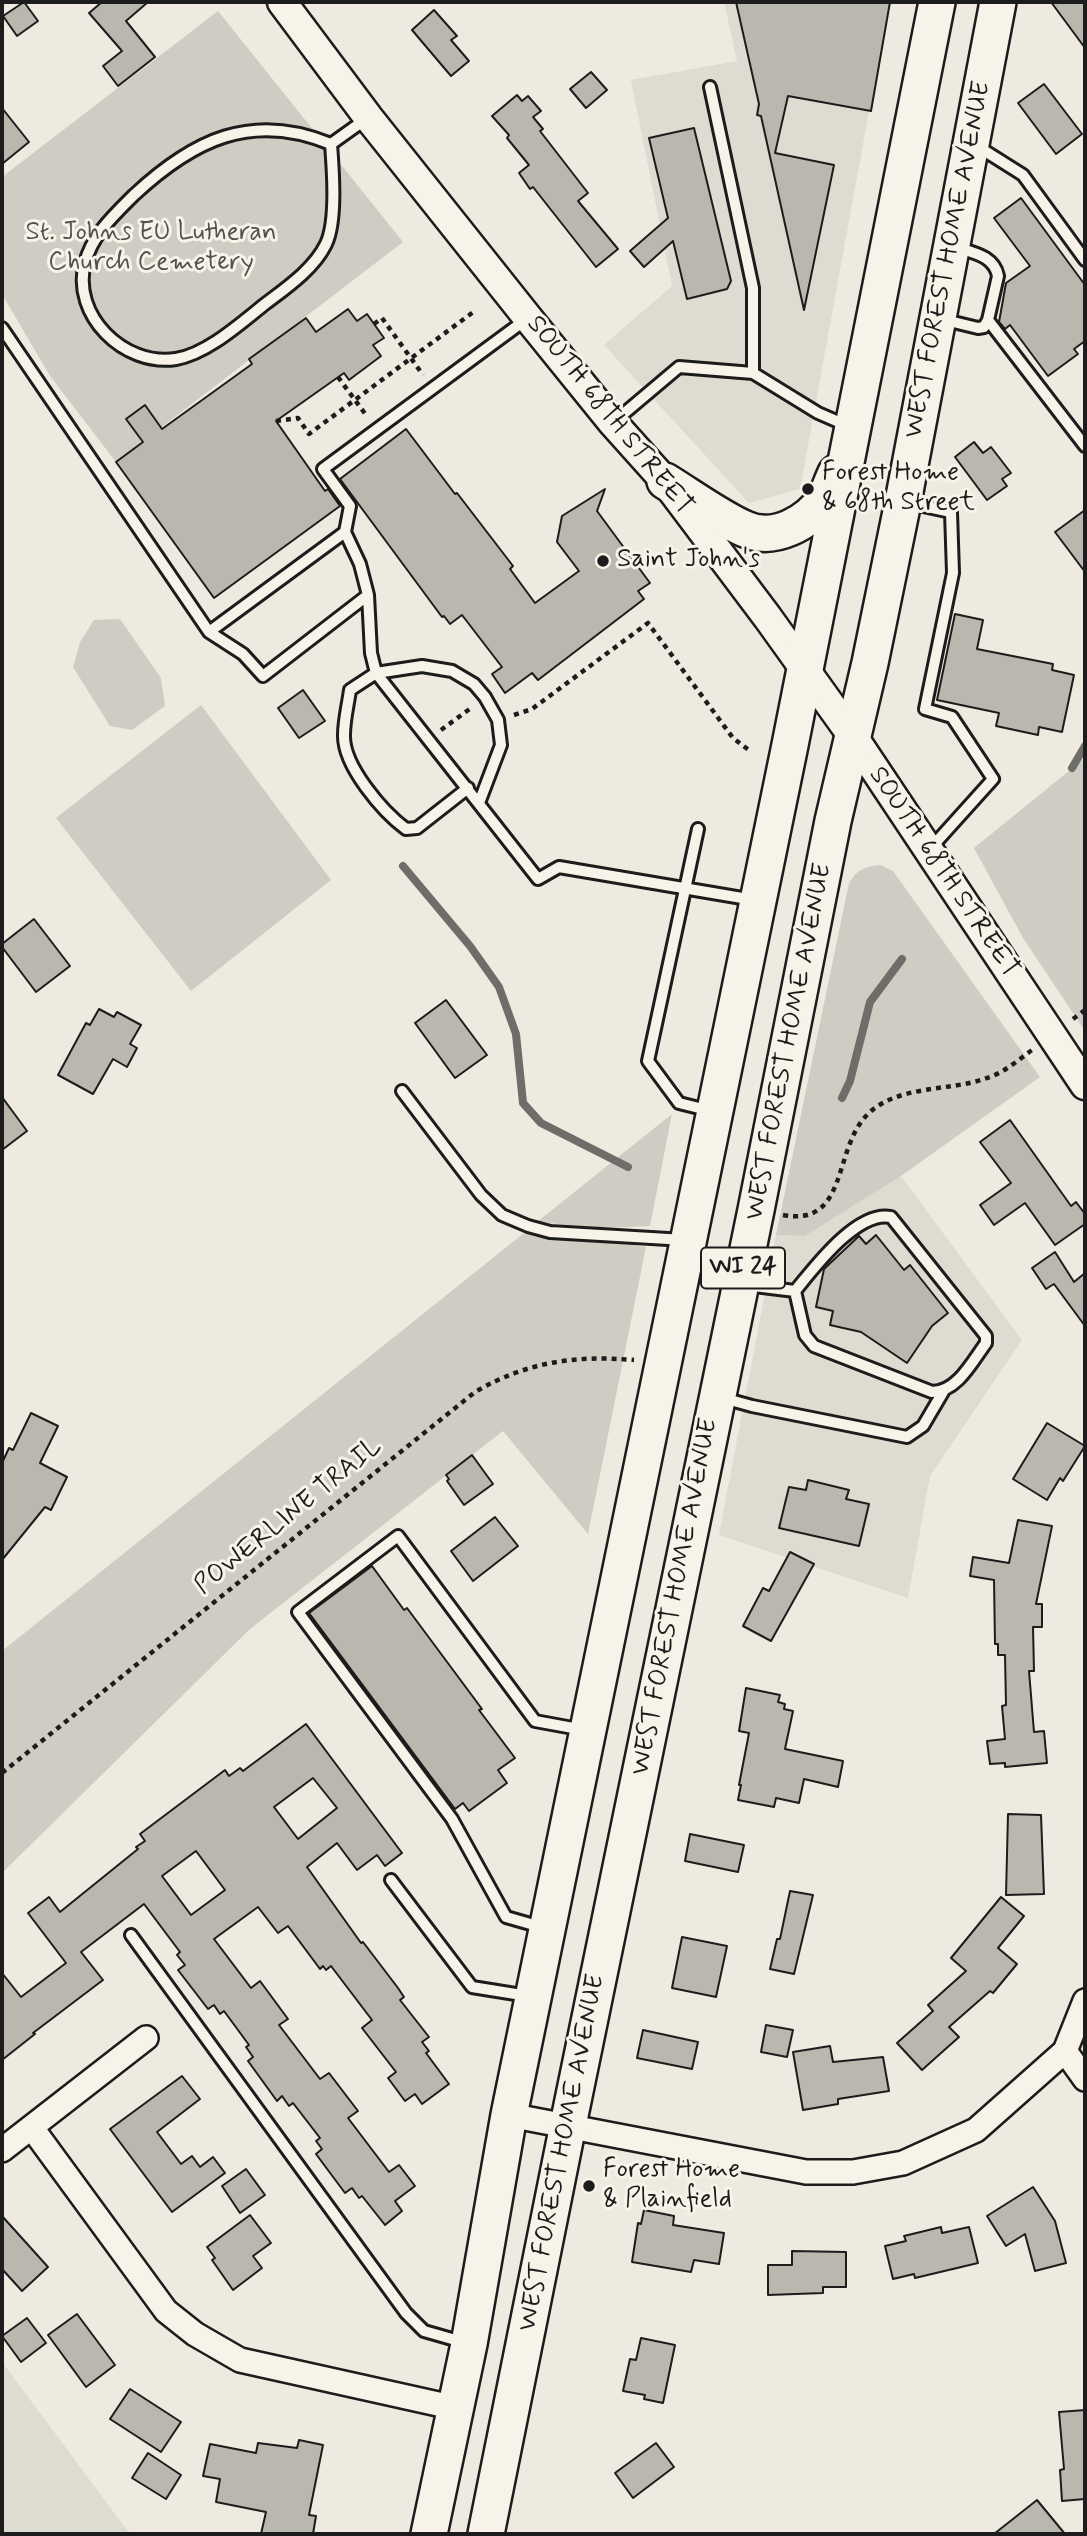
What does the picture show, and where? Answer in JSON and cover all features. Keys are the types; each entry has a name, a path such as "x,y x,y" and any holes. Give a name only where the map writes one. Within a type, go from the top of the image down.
{"main road":[{"name":"WI 24","path":"429,2534 469,2344 509,2115 805,669 937,2"},
{"name":"WEST FOREST HOME AVENUE","path":"486,2534 833,821 854,738 904,502 998,2"},
{"path":"665,481 746,530 768,533 787,530 807,517 824,498 850,436"}],"street":[{"name":"SOUTH 68TH STREET","path":"282,2 528,318 613,423 665,481 805,669 854,738 1085,1085"},
{"path":"509,2115 806,2172 853,2172 903,2163 976,2130 1065,2051 1085,2001"},
{"path":"2,2150 146,2038"},
{"path":"1065,2051 1085,2079"},
{"path":"32,2128 166,2311 195,2334 240,2360 456,2408"}],"lane":[{"path":"710,87 753,288 753,373"},
{"path":"331,144 369,117"},
{"path":"271,131 306,134 331,144 334,179 326,244 313,262 289,285 229,332 199,351 176,359 158,359 135,353 116,344 101,331 90,312 82,284 85,264 93,241 114,214 153,178 215,138 239,133 271,131"},
{"path":"972,143 1023,175 1085,260"},
{"path":"938,318 978,328 984,327 998,276 988,258 952,246"},
{"path":"528,318 434,390 323,469 350,506 345,532 360,564 368,595 371,653 376,673 538,879 559,867 757,900"},
{"path":"988,320 1085,446"},
{"path":"2,328 209,632 243,654 263,676 368,595"},
{"path":"613,423 679,367 753,373 850,436"},
{"path":"904,502 951,512 953,573 925,709 951,716 993,779 928,851"},
{"path":"209,632 345,532"},
{"path":"468,788 417,828 406,829 389,816 348,760 343,736 350,690 376,673 422,666 452,671 474,684 498,720 501,745 479,803"},
{"path":"698,829 648,1061 679,1103 714,1111"},
{"path":"402,1091 481,1195 502,1215 550,1232 688,1240"},
{"path":"891,1217 986,1336 986,1343 952,1387 943,1392 932,1392 814,1346 805,1335 795,1291 827,1252 855,1230 870,1220 891,1217"},
{"path":"740,1285 795,1291"},
{"path":"717,1396 752,1406 907,1437 923,1426 943,1392"},
{"path":"548,1928 506,1917 452,1819 298,1612 398,1536 535,1721 588,1731"},
{"path":"391,1880 472,1987 534,1997"},
{"path":"131,1935 406,2313 424,2331 469,2344"}],"path":[{"path":"276,421 298,418 309,434 476,310"},
{"path":"374,324 382,318 434,390"},
{"path":"338,377 377,430"},
{"path":"514,715 532,709 648,623 733,738 750,751"},
{"path":"429,738 485,697"},
{"path":"791,1216 807,1215 828,1201 835,1189 844,1154 853,1133 867,1114 908,1093 964,1085 989,1078 1014,1064 1085,1010"},
{"name":"POWERLINE TRAIL","path":"2,1773 475,1392 513,1372 536,1365 604,1358 630,1360"}],"shaded area":[{"path":"724,2 889,2 800,489 749,503 604,345 672,286 631,80 737,61"},
{"path":"901,1176 1022,1340 930,1476 908,1598 719,1535 776,1235 805,1236"},
{"path":"2,2362 130,2534 2,2534"}],"green space":[{"name":"St. Johns EU Lutheran Church Cemetery","path":"218,11 403,242 116,462 50,376 2,294 2,177"},
{"path":"120,619 161,678 165,706 132,730 110,726 73,667 80,642 94,620"},
{"path":"201,705 331,880 191,991 56,818"},
{"path":"1085,758 1085,1031 1023,938 974,848"},
{"path":"880,865 893,871 1040,1077 901,1176 805,1236 776,1235 849,883 862,870"},
{"path":"672,1114 650,1226 600,1228 537,1222"},
{"path":"524,1233 554,1239 646,1247 588,1534 503,1431 250,1629 2,1873 2,1651"}],"building":[{"path":"24,2 38,21 17,36 3,16"},
{"path":"102,2 148,2 126,21 155,57 118,86 103,66 122,51 89,13"},
{"path":"736,2 890,2 871,111 788,96 775,153 834,165 804,310 761,116 757,115 759,104"},
{"path":"1051,2 1085,2 1085,48"},
{"path":"434,10 457,36 451,40 469,61 451,76 412,30"},
{"path":"591,72 607,90 586,108 570,89"},
{"path":"1044,84 1082,134 1056,154 1018,103"},
{"path":"517,95 522,101 528,96 541,111 533,117 543,129 540,131 588,193 578,201 618,249 596,267 533,187 530,189 519,173 529,165 507,138 509,135 492,116"},
{"path":"2,108 29,142 2,164"},
{"path":"694,128 731,281 727,289 687,299 673,241 644,267 630,251 668,218 649,138"},
{"path":"1021,198 1085,285 1085,341 1074,349 1078,354 1048,376 1010,325 1005,329 999,322 1006,283 1030,266 994,218"},
{"path":"348,309 357,321 367,314 384,338 373,345 381,356 349,380 344,373 276,421 325,491 328,489 340,506 214,598 116,462 143,442 126,419 145,405 162,429 252,364 249,359 306,318 316,332"},
{"path":"406,429 513,566 510,569 535,603 579,571 557,542 562,516 605,489 597,511 650,583 638,591 644,599 538,680 532,673 505,693 492,674 502,667 462,615 450,624 442,617 340,479"},
{"path":"974,442 983,453 991,447 1011,473 1002,479 1007,486 987,500 955,457"},
{"path":"1085,510 1085,572 1055,532"},
{"path":"955,614 983,620 977,649 1053,664 1052,670 1074,675 1062,732 1039,727 1038,735 996,726 999,713 937,700"},
{"path":"303,690 325,721 299,738 278,708"},
{"path":"34,919 70,966 36,992 2,947 2,944"},
{"path":"446,1000 487,1055 455,1078 415,1023"},
{"path":"99,1009 114,1017 117,1012 141,1025 130,1044 137,1048 127,1067 113,1059 93,1094 58,1075 86,1023 90,1025"},
{"path":"2,1097 27,1131 2,1150"},
{"path":"1010,1120 1071,1206 1076,1202 1085,1214 1085,1224 1055,1245 1025,1203 994,1225 980,1205 1011,1183 980,1142"},
{"path":"876,1235 904,1270 910,1265 948,1313 932,1326 907,1363 861,1332 830,1325 833,1311 816,1307 824,1269 859,1236 866,1244"},
{"path":"1055,1252 1074,1282 1085,1273 1085,1326 1054,1284 1046,1289 1032,1268"},
{"path":"31,1413 58,1426 40,1463 67,1477 51,1510 45,1507 2,1560 2,1463 9,1448 13,1450"},
{"path":"1047,1423 1085,1446 1063,1481 1060,1478 1047,1500 1013,1479"},
{"path":"472,1455 493,1484 464,1505 447,1481 449,1479 446,1475"},
{"path":"808,1480 849,1490 846,1499 869,1504 859,1546 779,1528 789,1487 806,1490"},
{"path":"495,1517 518,1546 473,1581 451,1551"},
{"path":"1018,1520 1052,1526 1036,1604 1042,1604 1042,1627 1033,1627 1034,1671 1029,1671 1034,1732 1044,1731 1047,1763 1005,1767 1005,1763 990,1764 987,1741 1005,1739 1002,1706 1006,1705 1005,1655 998,1655 998,1644 995,1644 994,1580 970,1576 973,1557 1009,1563"},
{"path":"790,1552 814,1564 771,1641 743,1626 763,1588 769,1591"},
{"path":"372,1566 404,1610 407,1608 515,1758 498,1770 507,1783 469,1811 463,1803 455,1809 309,1613"},
{"path":"746,1688 780,1695 778,1702 785,1704 784,1709 793,1711 785,1749 843,1761 838,1787 804,1779 799,1803 776,1798 774,1807 738,1800 749,1733 739,1731"},
{"path":"306,1724 402,1853 385,1866 377,1855 357,1870 337,1843 307,1867 361,1943 363,1942 398,1988 404,1997 400,2000 429,2037 422,2042 429,2051 426,2053 449,2084 422,2104 415,2094 405,2101 388,2078 396,2072 362,2028 372,2020 331,1966 326,1970 323,1966 320,1969 288,1926 278,1933 258,1907 214,1939 251,1988 260,1981 288,2019 279,2025 320,2079 329,2073 358,2111 348,2118 389,2172 399,2165 415,2186 395,2201 402,2211 385,2225 362,2196 359,2198 352,2188 345,2193 316,2154 322,2149 316,2141 320,2138 293,2103 289,2106 282,2096 277,2101 248,2061 253,2057 246,2047 249,2045 224,2011 220,2014 214,2005 208,2009 178,1970 185,1965 177,1955 180,1952 144,1904 81,1952 103,1980 2,2060 2,1973 21,1997 66,1963 28,1913 49,1897 60,1912 138,1849 136,1847 145,1841 140,1834 225,1770 229,1776 240,1768 243,1771","holes":["313,1778 337,1808 298,1839 274,1807","196,1851 225,1890 191,1915 162,1876"]},
{"path":"1008,1814 1041,1815 1044,1894 1006,1895"},
{"path":"690,1834 744,1845 738,1872 685,1861"},
{"path":"790,1891 813,1895 794,1974 770,1969 777,1939 780,1939"},
{"path":"1001,1897 1024,1916 998,1948 1017,1964 993,1993 990,1991 949,2027 959,2037 922,2070 897,2043 933,2011 928,2005 966,1971 951,1958"},
{"path":"682,1937 727,1946 716,1997 672,1988"},
{"path":"766,2025 793,2030 787,2057 761,2052"},
{"path":"643,2030 698,2042 692,2069 637,2058"},
{"path":"830,2046 833,2062 883,2057 889,2091 838,2099 838,2104 803,2110 793,2052"},
{"path":"182,2076 200,2099 157,2132 181,2164 192,2156 200,2167 213,2157 225,2173 172,2212 110,2129"},
{"path":"246,2169 265,2195 240,2213 222,2186"},
{"path":"1033,2187 1055,2221 1066,2263 1035,2271 1025,2234 1006,2246 987,2216"},
{"path":"644,2210 674,2216 673,2225 724,2233 719,2264 694,2260 691,2272 632,2262 638,2223 641,2224"},
{"path":"250,2215 271,2243 253,2256 262,2268 233,2290 212,2260 215,2258 207,2247"},
{"path":"2,2216 48,2267 22,2291 2,2269"},
{"path":"941,2227 942,2233 969,2227 978,2263 915,2278 914,2274 893,2279 885,2246 906,2241 904,2236"},
{"path":"792,2251 846,2252 846,2287 823,2287 823,2293 768,2295 768,2265 792,2265"},
{"path":"77,2314 115,2365 86,2387 48,2335"},
{"path":"27,2318 46,2343 21,2362 2,2336"},
{"path":"641,2338 675,2345 663,2403 644,2399 645,2395 623,2391 630,2359 636,2360"},
{"path":"130,2389 181,2422 161,2452 110,2419"},
{"path":"1085,2410 1085,2499 1062,2501 1060,2470 1064,2469 1059,2412"},
{"path":"299,2440 323,2445 309,2515 316,2516 313,2534 261,2534 266,2512 216,2502 220,2479 203,2476 210,2444 256,2453 258,2443 297,2448"},
{"path":"656,2443 674,2467 633,2498 615,2473"},
{"path":"148,2453 181,2475 166,2499 132,2478"},
{"path":"1037,2500 1065,2534 994,2534"}],"waterway":[{"path":"1072,768 1085,746"},
{"path":"403,866 470,946 499,987 516,1034 523,1103 541,1123 628,1167"},
{"path":"842,1098 850,1081 870,1002 902,959"}],"place":[{"name":"Forest Home & 68th Street","path":"808,489"},
{"name":"Saint John's","path":"603,561"},
{"name":"Forest Home & Plainfield","path":"589,2186"}]}
